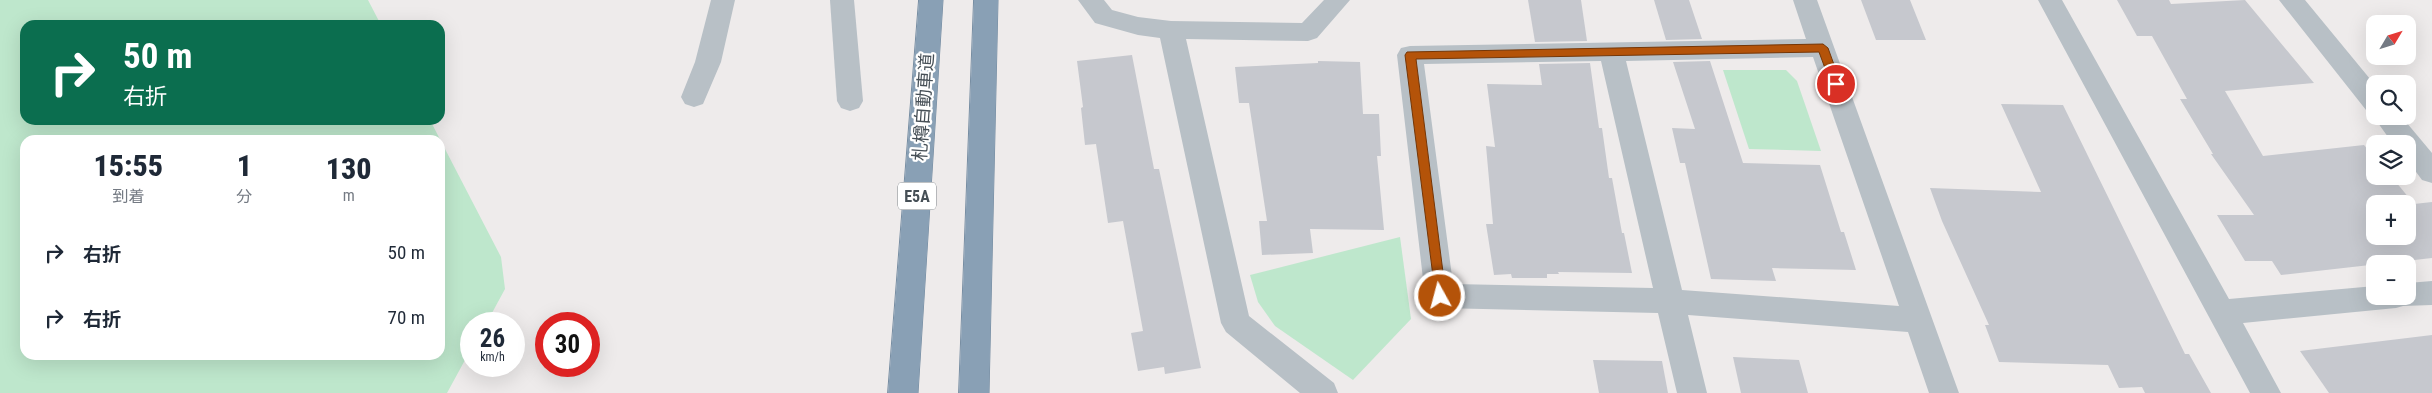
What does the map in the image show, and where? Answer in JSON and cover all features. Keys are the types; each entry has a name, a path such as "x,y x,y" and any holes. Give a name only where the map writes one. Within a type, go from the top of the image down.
{"highway":[{"name":"札樽自動車道","path":"903,393 931,0"},
{"path":"974,393 986,0"}],"street":[{"path":"694,97 708,62 723,0"},
{"path":"842,0 850,100"},
{"path":"1090,0 1104,17 1138,26 1171,30 1308,32 1338,0"},
{"path":"1805,0 1944,393"},
{"path":"2050,0 2266,393"},
{"path":"2291,0 2366,91"},
{"path":"1171,30 1236,323 1323,393"},
{"path":"1823,48 1611,50 1410,55 1440,296 1671,300 1918,320"},
{"path":"1611,50 1692,393"},
{"path":"2393,125 2432,172"},
{"path":"2416,294 2432,293"},
{"path":"2222,312 2366,299"}],"green space":[{"path":"0,0 368,0 378,20 20,20 20,125 433,125 438,135 20,135 20,360 445,360 445,149 501,257 505,289 493,312 460,312 460,369 447,393 0,393"},
{"path":"1723,70 1786,70 1797,81 1821,151 1749,149"},
{"path":"1400,237 1411,319 1353,380 1275,326 1258,302 1250,275"}],"building":[{"path":"1528,0 1581,0 1587,41 1535,42"},
{"path":"1654,0 1689,0 1702,39 1666,40"},
{"path":"1861,0 1910,0 1926,40 1876,40"},
{"path":"2117,0 2169,0 2171,4 2245,0 2314,83 2225,91 2263,156 2364,145 2366,147 2366,185 2398,185 2407,195 2366,195 2366,245 2416,245 2416,204 2432,202 2432,258 2416,260 2416,255 2366,255 2366,265 2281,275 2272,261 2245,261 2217,215 2254,215 2211,154 2213,154 2180,99 2187,99 2152,36 2137,36"},
{"path":"1132,55 1154,169 1159,169 1201,368 1165,374 1164,367 1138,371 1131,333 1143,331 1123,221 1108,223 1096,144 1085,145 1081,108 1083,107 1077,61"},
{"path":"1318,61 1360,62 1363,114 1379,114 1381,156 1377,156 1384,230 1310,229 1313,253 1262,255 1259,221 1267,221 1249,103 1239,103 1235,67 1318,63"},
{"path":"1710,61 1743,163 1820,165 1841,232 1844,232 1856,270 1772,268 1776,281 1711,279 1685,163 1680,163 1672,128 1695,129 1673,62"},
{"path":"1590,63 1599,128 1602,128 1609,178 1612,178 1622,233 1624,233 1632,273 1558,272 1559,274 1547,274 1547,278 1512,278 1511,274 1494,275 1486,224 1493,224 1486,146 1495,147 1487,84 1542,85 1539,64"},
{"path":"2001,104 2063,105 2185,354 2189,354 2211,393 2145,393 2142,387 2119,388 2108,365 1999,362 1985,325 1989,325 1942,221 1930,188 2041,192"},
{"path":"2432,335 2432,393 2329,393 2300,351"},
{"path":"1733,357 1799,360 1808,393 1741,393"},
{"path":"1593,360 1662,361 1668,393 1599,393"}],"route":[{"path":"1440,296 1410,55 1611,50 1823,48 1836,84"}]}
